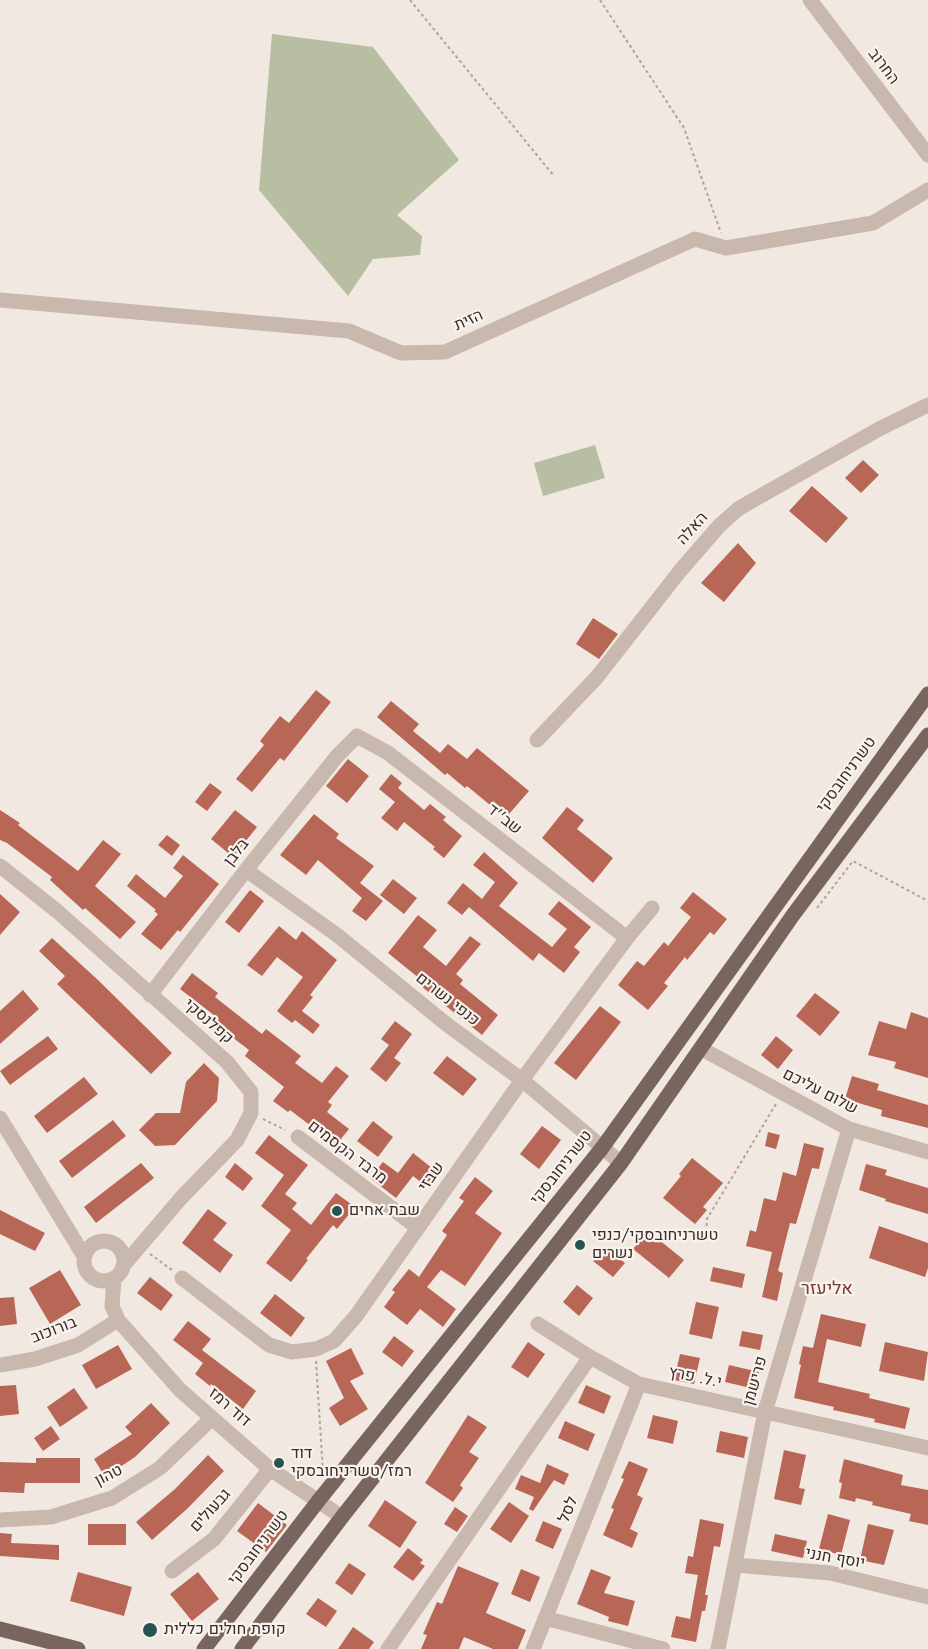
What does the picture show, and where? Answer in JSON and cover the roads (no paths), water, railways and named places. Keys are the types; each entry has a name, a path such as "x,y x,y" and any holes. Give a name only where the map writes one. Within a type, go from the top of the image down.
{"main road":[{"name":"טשרניחובסקי","path":"204,1647 322,1496 602,1148 928,693"},
{"path":"242,1649 342,1517 621,1163 794,915 928,735"},
{"path":"0,1629 78,1649"}],"street":[{"name":"החרוב","path":"810,0 928,155"},
{"name":"הזית","path":"0,300 349,331 401,353 445,352 695,239 726,248 873,223 928,190"},
{"name":"האלה","path":"537,740 597,677 680,571 719,526 738,509 879,429 928,405"},
{"name":"בלבן","path":"150,995 246,870 357,736"},
{"name":"שב''ד","path":"357,736 388,753 627,938"},
{"name":"קפלנסקי","path":"0,866 57,911 227,1062 251,1092 251,1113 237,1140 181,1198 146,1240"},
{"name":"כנפי נשרים","path":"246,870 337,934 445,1023 522,1080 621,1163"},
{"name":"שבזי","path":"182,1278 269,1345 292,1352 316,1350 334,1341 356,1316 522,1080 627,938 652,908"},
{"name":"שלום עליכם","path":"702,1049 849,1129 928,1152"},
{"path":"0,1118 84,1256"},
{"name":"פרישמן","path":"718,1649 765,1412 849,1129"},
{"name":"מרבד הקסמים","path":"298,1137 418,1228"},
{"path":"63,1221 97,1242"},
{"path":"118,1247 146,1240"},
{"path":"115,1313 119,1272 123,1255 118,1247 107,1241 97,1242 88,1248 84,1256 84,1268 87,1273 96,1280 104,1282 119,1272 146,1240"},
{"name":"דוד רמז","path":"96,1280 104,1298 115,1313 180,1389 270,1469 322,1496 342,1517"},
{"name":"בורוכוב","path":"0,1365 35,1359 78,1345 115,1313"},
{"name":"י.ל. פרץ","path":"538,1324 590,1357 639,1384 928,1448"},
{"path":"388,1649 590,1357"},
{"name":"לסל","path":"533,1649 639,1384"},
{"name":"טהון","path":"0,1520 51,1517 112,1498 159,1468 212,1418"},
{"name":"גבעולים","path":"172,1571 214,1539 270,1469"},
{"name":"יוסף חנני","path":"735,1565 830,1574 928,1598"},
{"path":"545,1618 663,1649"}],"place":[{"name":"שבת אחים","path":"337,1211"},
{"name":"טשרניחובסקי/כנפי נשרים","path":"580,1245"},
{"name":"דוד רמז/טשרניחובסקי","path":"279,1463"},
{"name":"קופת חולים כללית","path":"150,1630"}],"district":[{"name":"אליעזר","path":"827,1290"}]}
